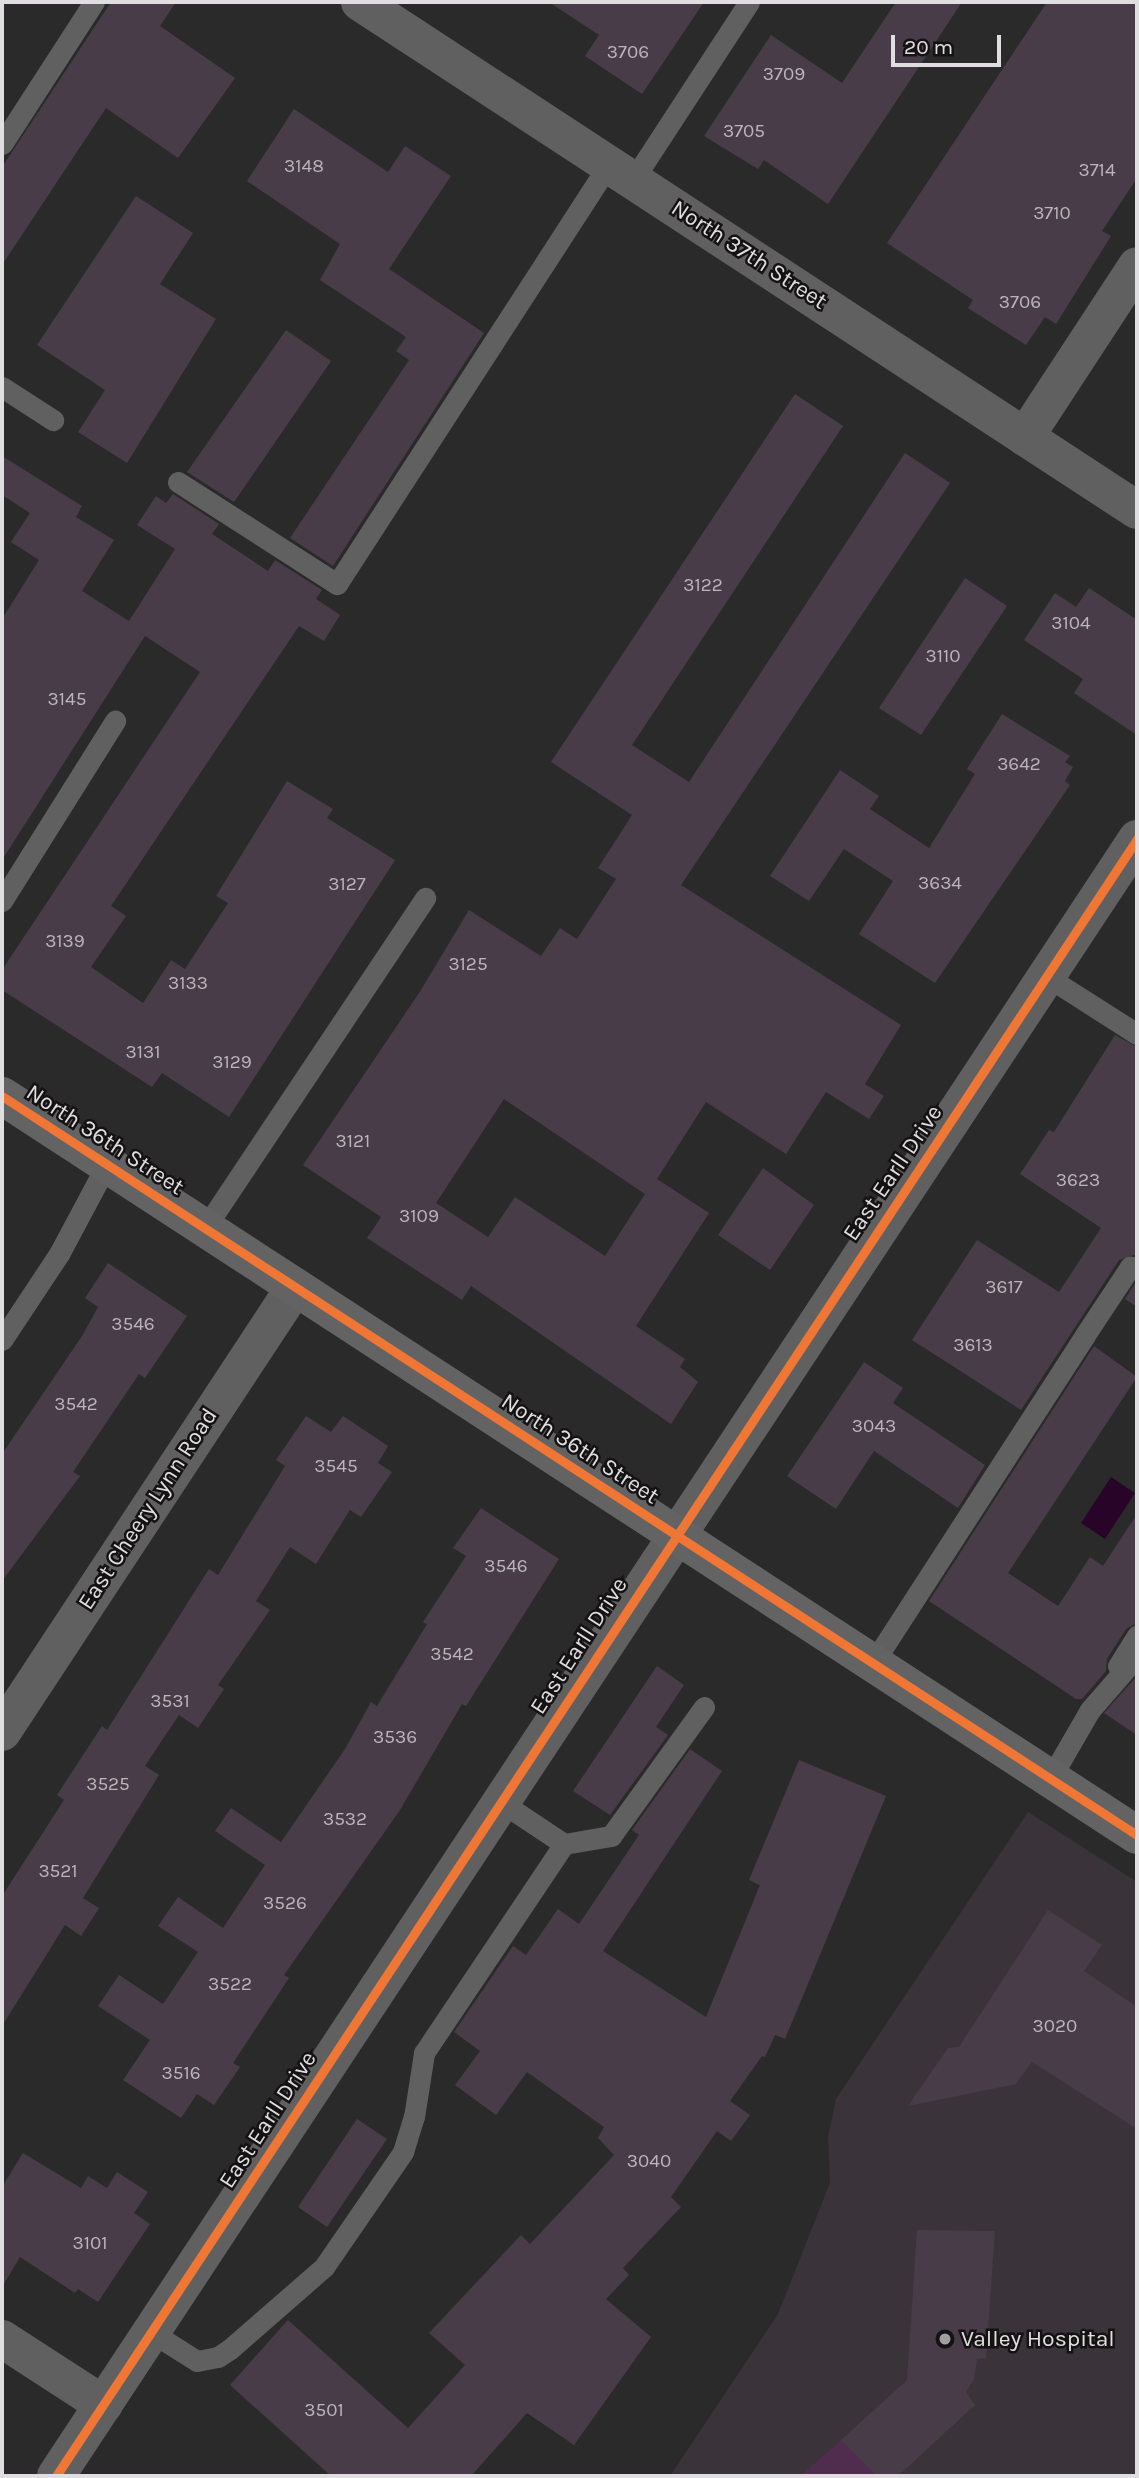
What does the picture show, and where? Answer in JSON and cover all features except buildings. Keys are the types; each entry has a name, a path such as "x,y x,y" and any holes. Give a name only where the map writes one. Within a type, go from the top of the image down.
{"main road":[{"name":"North 36th Street","path":"2,1096 1137,1835"}],"street":[{"name":"North 37th Street","path":"359,2 1137,510"},
{"path":"1025,437 1137,266"},
{"name":"East Earll Drive","path":"71,2471 104,2405 151,2332 675,1534 1137,839"},
{"name":"East Cheery Lynn Road","path":"2,1732 295,1287"},
{"path":"2,2339 104,2405"}],"lane":[{"path":"2,144 94,2"},
{"path":"178,482 337,584 621,172 749,2"},
{"path":"2,387 53,420"},
{"path":"2,901 115,721"},
{"path":"205,1228 425,898"},
{"path":"1046,976 1137,1034"},
{"path":"2,1340 59,1254 107,1164"},
{"path":"873,1663 1130,1267 1137,1267"},
{"path":"1050,1779 1137,1636"},
{"path":"1090,1710 1137,1656"},
{"path":"500,1801 564,1844 611,1836 704,1707"},
{"path":"151,2332 197,2361 218,2357 324,2267 403,2152 414,2117 424,2053 564,1844"}],"shaded area":[{"path":"1111,1477 1135,1493 1105,1539 1081,1523"},
{"path":"1028,1812 1137,1882 1137,2476 670,2476 778,2314 830,2183 828,2137 836,2099"},
{"path":"841,2440 877,2476 800,2476"}],"cycle path":[{"path":"56,2476 1137,839"},
{"path":"2,1096 1137,1835"}],"place":[{"name":"Valley Hospital","path":"945,2339"}]}
